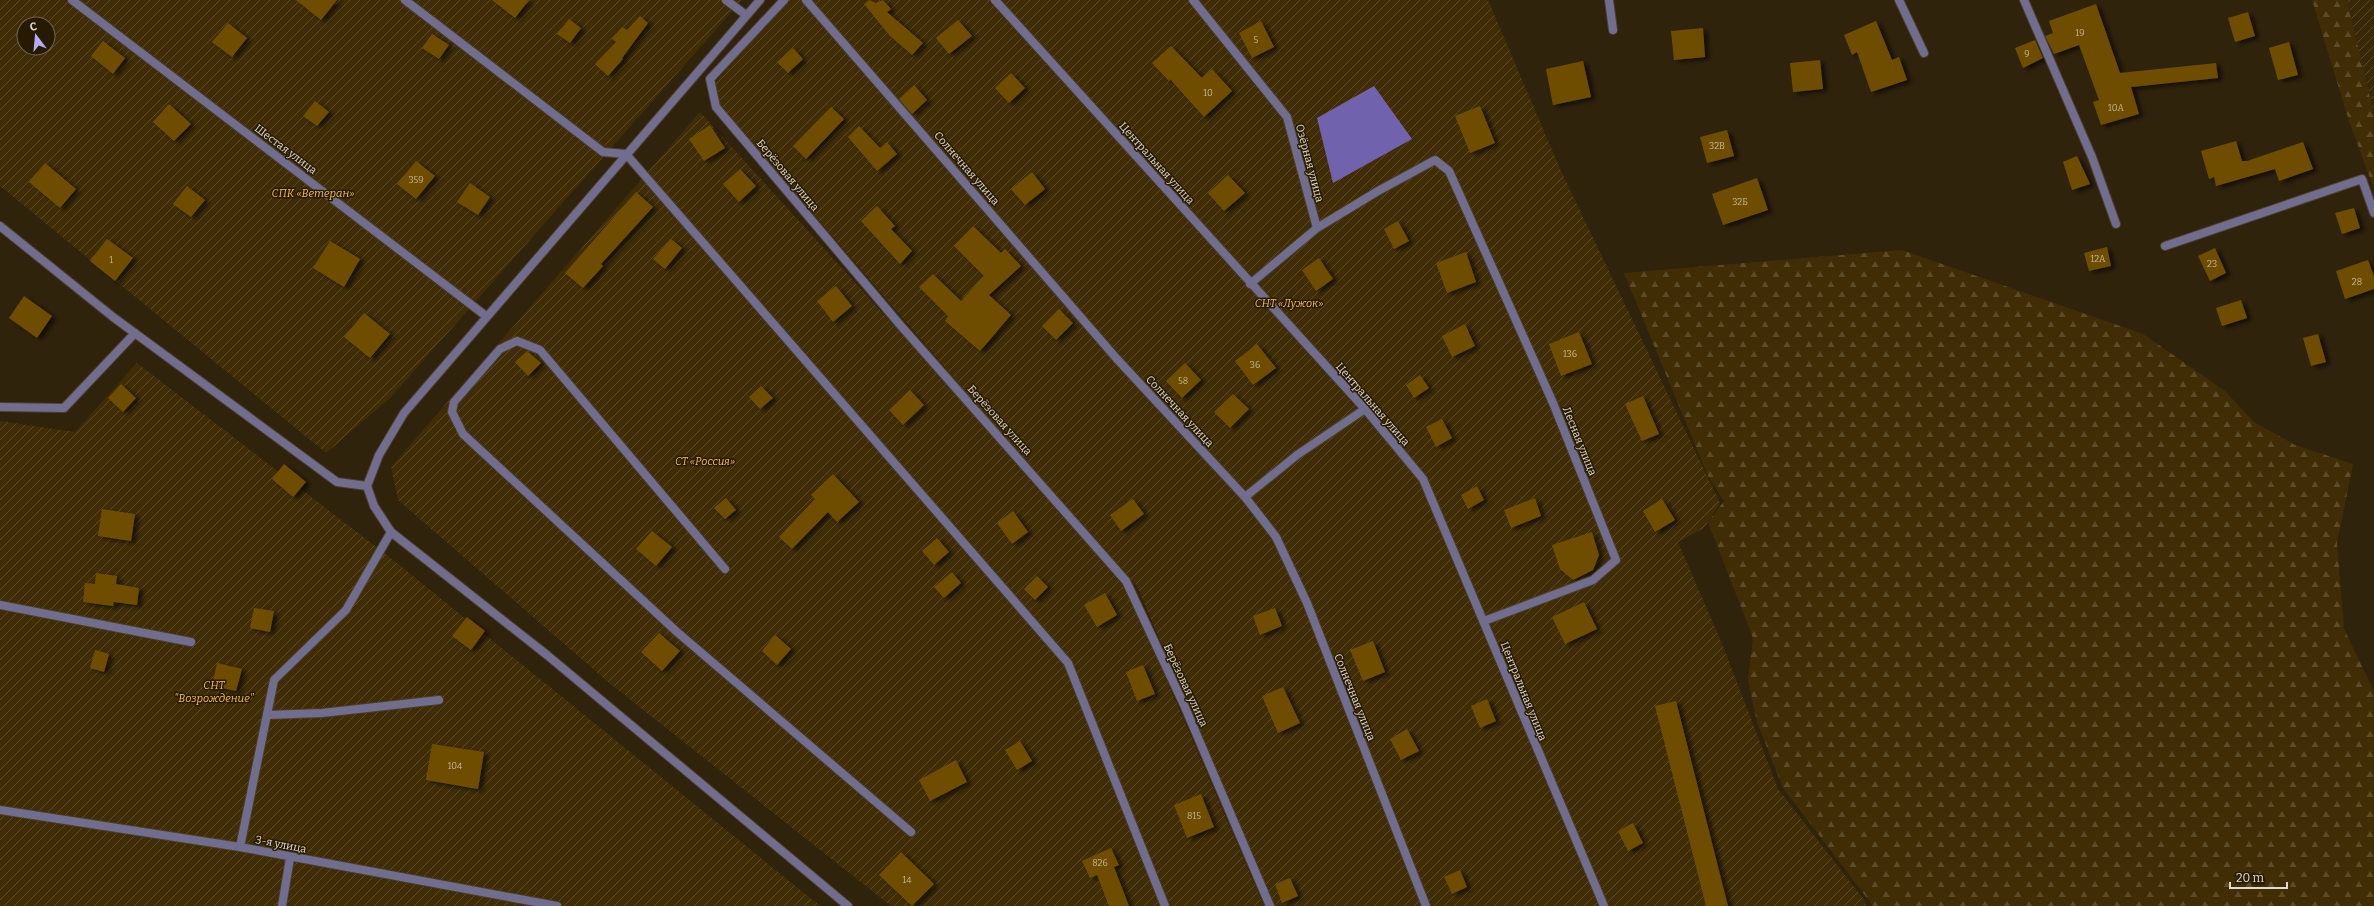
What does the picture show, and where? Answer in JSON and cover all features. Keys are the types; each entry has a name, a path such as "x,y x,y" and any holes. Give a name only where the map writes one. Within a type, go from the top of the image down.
{"street":[{"name":"Шестая улица","path":"72,0 486,316"},
{"path":"405,0 603,152 626,154 1068,662 1165,906"},
{"path":"726,0 746,15"},
{"path":"760,0 486,316 404,414 379,455 366,486 374,506 391,532 546,655 848,906"},
{"name":"Берёзовая улица","path":"784,0 710,79 716,106 901,326 1126,581 1184,705 1270,906"},
{"name":"Солнечная улица","path":"806,0 1117,359 1244,497 1276,537 1306,603 1426,906"},
{"name":"Центральная улица","path":"995,0 1250,284 1365,409 1423,479 1484,621 1532,740 1604,906"},
{"name":"Озёрная улица","path":"1193,0 1286,117 1317,228"},
{"path":"1609,0 1613,30"},
{"path":"1899,0 1924,53"},
{"path":"2024,0 2092,157 2116,224"},
{"name":"Лесная улица","path":"1317,228 1378,191 1435,160 1449,171 1553,403 1616,560 1593,580 1484,621"},
{"path":"2164,246 2362,179 2374,213"},
{"path":"0,226 135,333 336,482 366,486"},
{"path":"1250,284 1317,228"},
{"path":"0,407 64,408 135,333"},
{"path":"725,569 540,350 517,341 500,349 454,402 452,412 463,434 677,632 911,832"},
{"path":"1244,497 1297,455 1365,409"},
{"path":"240,847 274,680 346,610 391,532"},
{"path":"0,605 191,642"},
{"path":"267,715 322,713 439,700"},
{"name":"3-я улица","path":"0,810 240,847 290,858 557,906"},
{"path":"282,906 290,858"}],"shaded area":[{"path":"2347,0 2374,0 2374,115"},
{"path":"1374,86 1412,139 1333,183 1317,118"}],"green space":[{"name":"СПК «Ветеран»","path":"0,0 742,0 391,397 326,453 0,186"},
{"name":"СНТ «Лужок»","path":"788,0 1488,0 1561,171 1720,503 1704,528 1678,542 1723,646 1778,789 1865,901 1866,906 1273,906 1137,586 1097,544 710,94 719,78"},
{"path":"2312,0 2347,0 2374,115 2374,189 2349,121"},
{"name":"СТ «Россия»","path":"700,112 960,398 1128,590 1264,906 891,906 608,682 398,500 391,467"},
{"path":"1902,250 2143,334 2225,391 2254,422 2295,445 2353,464 2337,543 2344,629 2374,691 2374,906 1873,906 1783,788 1757,722 1748,680 1753,638 1708,522 1724,501 1708,476 1624,273"},
{"name":"СНТ \"Возрождение\"","path":"137,363 392,559 820,906 0,906 0,421 75,432"}],"building":[{"path":"296,0 337,0 321,20"},
{"path":"492,0 529,0 515,18"},
{"path":"869,0 876,3 883,0 891,9 887,12 923,43 912,55 890,36 864,4"},
{"path":"2096,4 2120,73 2216,63 2218,78 2131,87 2139,114 2101,125 2093,102 2099,100 2079,45 2054,54 2045,36 2053,33 2049,21"},
{"path":"2248,12 2255,36 2235,42 2228,18"},
{"path":"640,16 648,23 622,58 623,59 608,76 595,64 616,42 612,39 622,27 627,30"},
{"path":"569,19 581,28 570,43 557,34"},
{"path":"958,20 972,36 949,54 936,38"},
{"path":"1261,21 1274,47 1252,58 1239,33"},
{"path":"1876,21 1892,60 1899,57 1907,80 1871,92 1857,52 1852,55 1844,35"},
{"path":"228,23 247,38 232,57 212,42"},
{"path":"1703,28 1705,57 1674,60 1671,31"},
{"path":"432,34 449,45 439,59 422,48"},
{"path":"2035,40 2043,58 2023,68 2015,48"},
{"path":"103,41 125,58 113,74 91,56"},
{"path":"2289,42 2298,75 2278,80 2269,48"},
{"path":"1171,46 1202,78 1212,69 1232,91 1204,117 1170,79 1169,81 1152,63"},
{"path":"793,48 803,59 788,73 777,62"},
{"path":"1820,60 1823,89 1793,92 1790,63"},
{"path":"1583,61 1591,97 1553,105 1546,69"},
{"path":"1011,73 1025,88 1009,103 995,88"},
{"path":"914,85 927,100 912,114 899,99"},
{"path":"315,101 329,112 317,126 303,116"},
{"path":"169,104 191,124 174,141 153,122"},
{"path":"1480,106 1495,143 1470,153 1455,116"},
{"path":"831,107 844,119 806,159 793,146"},
{"path":"710,125 725,148 704,161 689,139"},
{"path":"859,126 880,148 887,142 897,154 877,171 848,137"},
{"path":"1727,130 1734,156 1707,163 1700,137"},
{"path":"2236,141 2242,161 2247,161 2303,142 2313,169 2279,181 2275,169 2216,186 2214,177 2209,179 2201,151"},
{"path":"2077,156 2090,184 2072,190 2063,162"},
{"path":"416,161 435,176 416,199 397,184"},
{"path":"45,163 76,189 60,208 29,182"},
{"path":"740,169 756,186 739,202 723,184"},
{"path":"1032,172 1045,189 1025,205 1011,189"},
{"path":"1228,175 1245,193 1224,211 1208,193"},
{"path":"1757,178 1768,210 1723,225 1712,194"},
{"path":"470,183 490,197 478,215 457,202"},
{"path":"187,186 205,200 191,217 173,204"},
{"path":"636,192 653,207 601,264 603,266 583,288 565,273"},
{"path":"877,206 895,226 891,229 912,251 900,264 861,221"},
{"path":"2354,208 2360,228 2342,234 2335,213"},
{"path":"1398,221 1409,241 1394,249 1384,229"},
{"path":"973,226 1001,253 1005,249 1021,266 989,295 1011,315 980,351 945,321 948,316 919,287 933,274 961,301 984,276 954,246"},
{"path":"107,239 133,258 115,281 90,261"},
{"path":"671,239 682,248 665,269 653,259"},
{"path":"330,241 360,259 344,287 313,268"},
{"path":"2107,247 2111,266 2089,271 2084,253"},
{"path":"2215,248 2226,273 2210,281 2198,256"},
{"path":"1466,252 1476,282 1447,293 1436,263"},
{"path":"1319,258 1333,279 1316,291 1302,270"},
{"path":"2368,260 2374,276 2374,289 2345,299 2336,271"},
{"path":"836,286 852,306 833,322 817,301"},
{"path":"24,296 52,316 37,338 9,318"},
{"path":"2241,300 2247,318 2222,326 2216,308"},
{"path":"1059,309 1073,323 1056,340 1042,326"},
{"path":"364,313 390,334 370,358 344,337"},
{"path":"1465,324 1475,346 1452,357 1442,336"},
{"path":"1579,332 1592,364 1561,376 1549,344"},
{"path":"2318,334 2326,362 2311,366 2303,338"},
{"path":"1257,344 1276,368 1253,385 1235,361"},
{"path":"527,351 541,363 528,376 515,362"},
{"path":"1185,363 1201,380 1182,398 1166,381"},
{"path":"1420,375 1429,388 1414,398 1406,385"},
{"path":"121,384 136,398 123,412 108,398"},
{"path":"761,386 773,398 760,409 749,397"},
{"path":"910,390 924,405 903,425 889,410"},
{"path":"1233,394 1249,409 1230,428 1214,412"},
{"path":"1643,396 1659,434 1642,441 1625,404"},
{"path":"1442,419 1452,438 1436,447 1426,427"},
{"path":"284,464 306,482 293,497 272,479"},
{"path":"833,474 859,502 837,522 828,512 792,549 779,537 815,499 811,495"},
{"path":"1477,486 1484,500 1468,509 1461,495"},
{"path":"726,498 736,510 725,519 714,508"},
{"path":"1535,498 1541,516 1511,528 1504,510"},
{"path":"1133,499 1144,514 1121,531 1110,515"},
{"path":"1662,499 1675,520 1655,532 1643,511"},
{"path":"102,509 135,514 131,541 98,536"},
{"path":"1013,511 1028,532 1012,544 997,523"},
{"path":"652,531 672,547 656,566 636,549"},
{"path":"1592,532 1599,555 1593,570 1573,580 1560,569 1552,545"},
{"path":"937,538 949,552 934,565 922,551"},
{"path":"952,572 961,583 944,598 934,587"},
{"path":"96,573 117,576 116,584 139,588 137,605 114,602 113,606 83,602 85,583 95,584"},
{"path":"1037,576 1048,587 1035,600 1024,589"},
{"path":"1105,593 1117,615 1097,627 1084,605"},
{"path":"1584,602 1597,629 1565,644 1552,617"},
{"path":"254,608 274,611 270,632 250,628"},
{"path":"1275,608 1282,626 1260,635 1253,616"},
{"path":"467,617 485,631 471,650 452,636"},
{"path":"659,633 680,651 662,671 641,652"},
{"path":"775,635 791,649 777,665 762,651"},
{"path":"1373,641 1385,672 1363,681 1350,650"},
{"path":"95,650 109,654 104,672 90,668"},
{"path":"217,663 242,669 236,691 212,686"},
{"path":"1143,665 1155,694 1137,701 1126,672"},
{"path":"1283,687 1300,723 1278,733 1262,696"},
{"path":"1487,699 1496,721 1480,728 1471,706"},
{"path":"1676,701 1728,906 1706,906 1655,706"},
{"path":"1407,729 1419,751 1401,760 1390,739"},
{"path":"1020,741 1032,761 1017,770 1005,750"},
{"path":"432,744 484,752 478,789 426,780"},
{"path":"956,760 967,782 930,801 919,780"},
{"path":"1201,794 1214,827 1187,838 1174,805"},
{"path":"1633,823 1643,843 1628,851 1618,831"},
{"path":"1111,848 1119,865 1114,867 1129,906 1109,906 1097,875 1090,878 1082,861"},
{"path":"901,852 934,884 912,906 879,875"},
{"path":"1460,870 1467,887 1452,894 1444,877"},
{"path":"1290,878 1298,896 1282,903 1275,884"}]}
